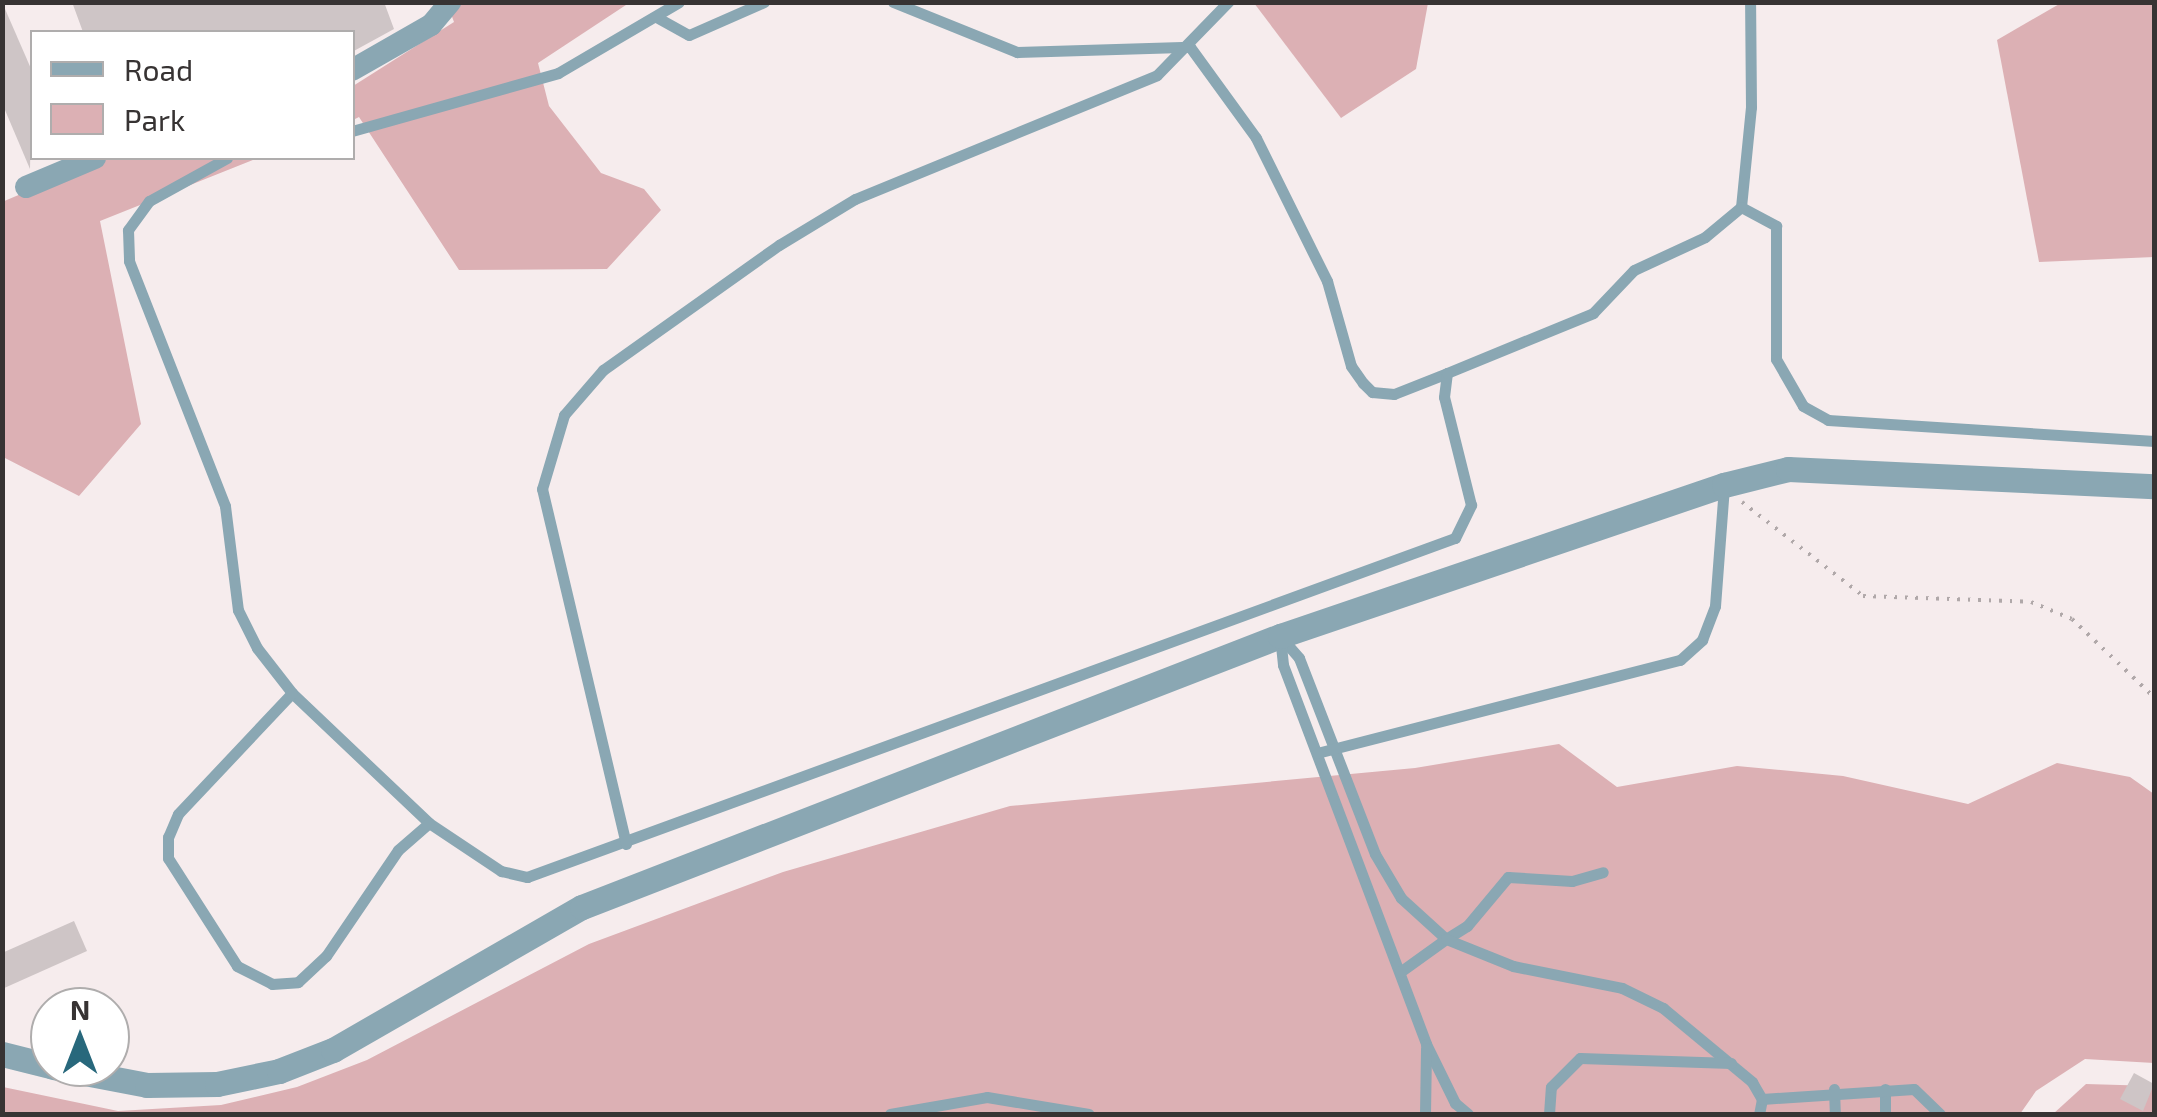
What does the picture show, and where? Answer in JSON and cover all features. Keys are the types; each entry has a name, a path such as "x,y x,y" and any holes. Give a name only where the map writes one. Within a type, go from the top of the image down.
{"street":[{"path":"355,68 431,25 450,2"},
{"path":"26,187 90,160"},
{"path":"130,1082 217,1084 279,1072 333,1050 582,906 1280,636 1724,485 1788,469 2154,486"},
{"path":"2,1054 30,1061"}],"lane":[{"path":"355,131 516,90 658,18 679,2"},
{"path":"658,18 689,35 764,2"},
{"path":"893,2 1016,52 1190,47"},
{"path":"626,844 542,488 564,416 602,370 778,245 855,199 1141,83 1190,47 1228,2"},
{"path":"1190,47 1256,138 1327,280 1351,366 1372,392 1394,394 1593,313 1634,270 1705,237 1742,207 1751,107 1750,2"},
{"path":"224,160 149,201 128,230 130,262 224,506 238,610 257,648 292,693 429,823 501,871 527,877 1455,538 1471,504 1444,397 1447,374"},
{"path":"1742,207 1776,226 1776,359 1803,406 1828,420 2154,441"},
{"path":"1317,753 1680,660 1702,640 1716,606 1724,485"},
{"path":"1280,636 1299,658 1375,854 1401,898 1446,939 1513,966 1622,988 1663,1008 1731,1063 1762,1099"},
{"path":"1280,636 1283,664 1426,1044 1454,1103 1468,1114"},
{"path":"292,693 178,814 168,837 168,858 237,966 272,984 298,982 326,956 398,850 429,823"},
{"path":"1400,972 1467,926 1508,877 1572,881 1604,872"},
{"path":"1425,1114 1426,1044"},
{"path":"1549,1114 1550,1086 1580,1058 1731,1063"},
{"path":"1762,1099 1834,1089 1914,1089 1940,1114"},
{"path":"1834,1089 1835,1114"},
{"path":"1884,1089 1885,1114"},
{"path":"890,1114 932,1102 988,1098 1090,1114"},
{"path":"1759,1114 1762,1099"}],"path":[{"path":"1724,485 1788,544 1863,596 2031,602 2072,619 2154,697"}],"green space":[{"path":"447,3 629,3 538,63 549,106 601,173 644,189 661,210 607,269 459,270 359,117 355,119 355,85 454,22"},
{"path":"1254,3 1428,3 1416,69 1341,118"},
{"path":"2061,3 2154,3 2154,257 2039,262 1997,40"},
{"path":"101,160 253,160 100,221 141,424 79,496 3,457 2,202"},
{"path":"1559,744 1617,787 1737,766 1843,776 1968,804 2057,763 2130,777 2154,794 2154,1063 2085,1059 2036,1091 2020,1114 3,1114 3,1087 118,1111 221,1105 297,1087 367,1060 589,944 783,872 1010,806 1415,768"},
{"path":"2086,1084 2154,1086 2154,1114 2053,1114"}],"building":[{"path":"2,2 30,66 30,169 2,103"},
{"path":"72,2 384,2 394,29 355,50 355,30 82,30"},
{"path":"74,921 87,951 2,989 2,953"},
{"path":"2134,1073 2154,1084 2143,1111 2120,1099"}]}
